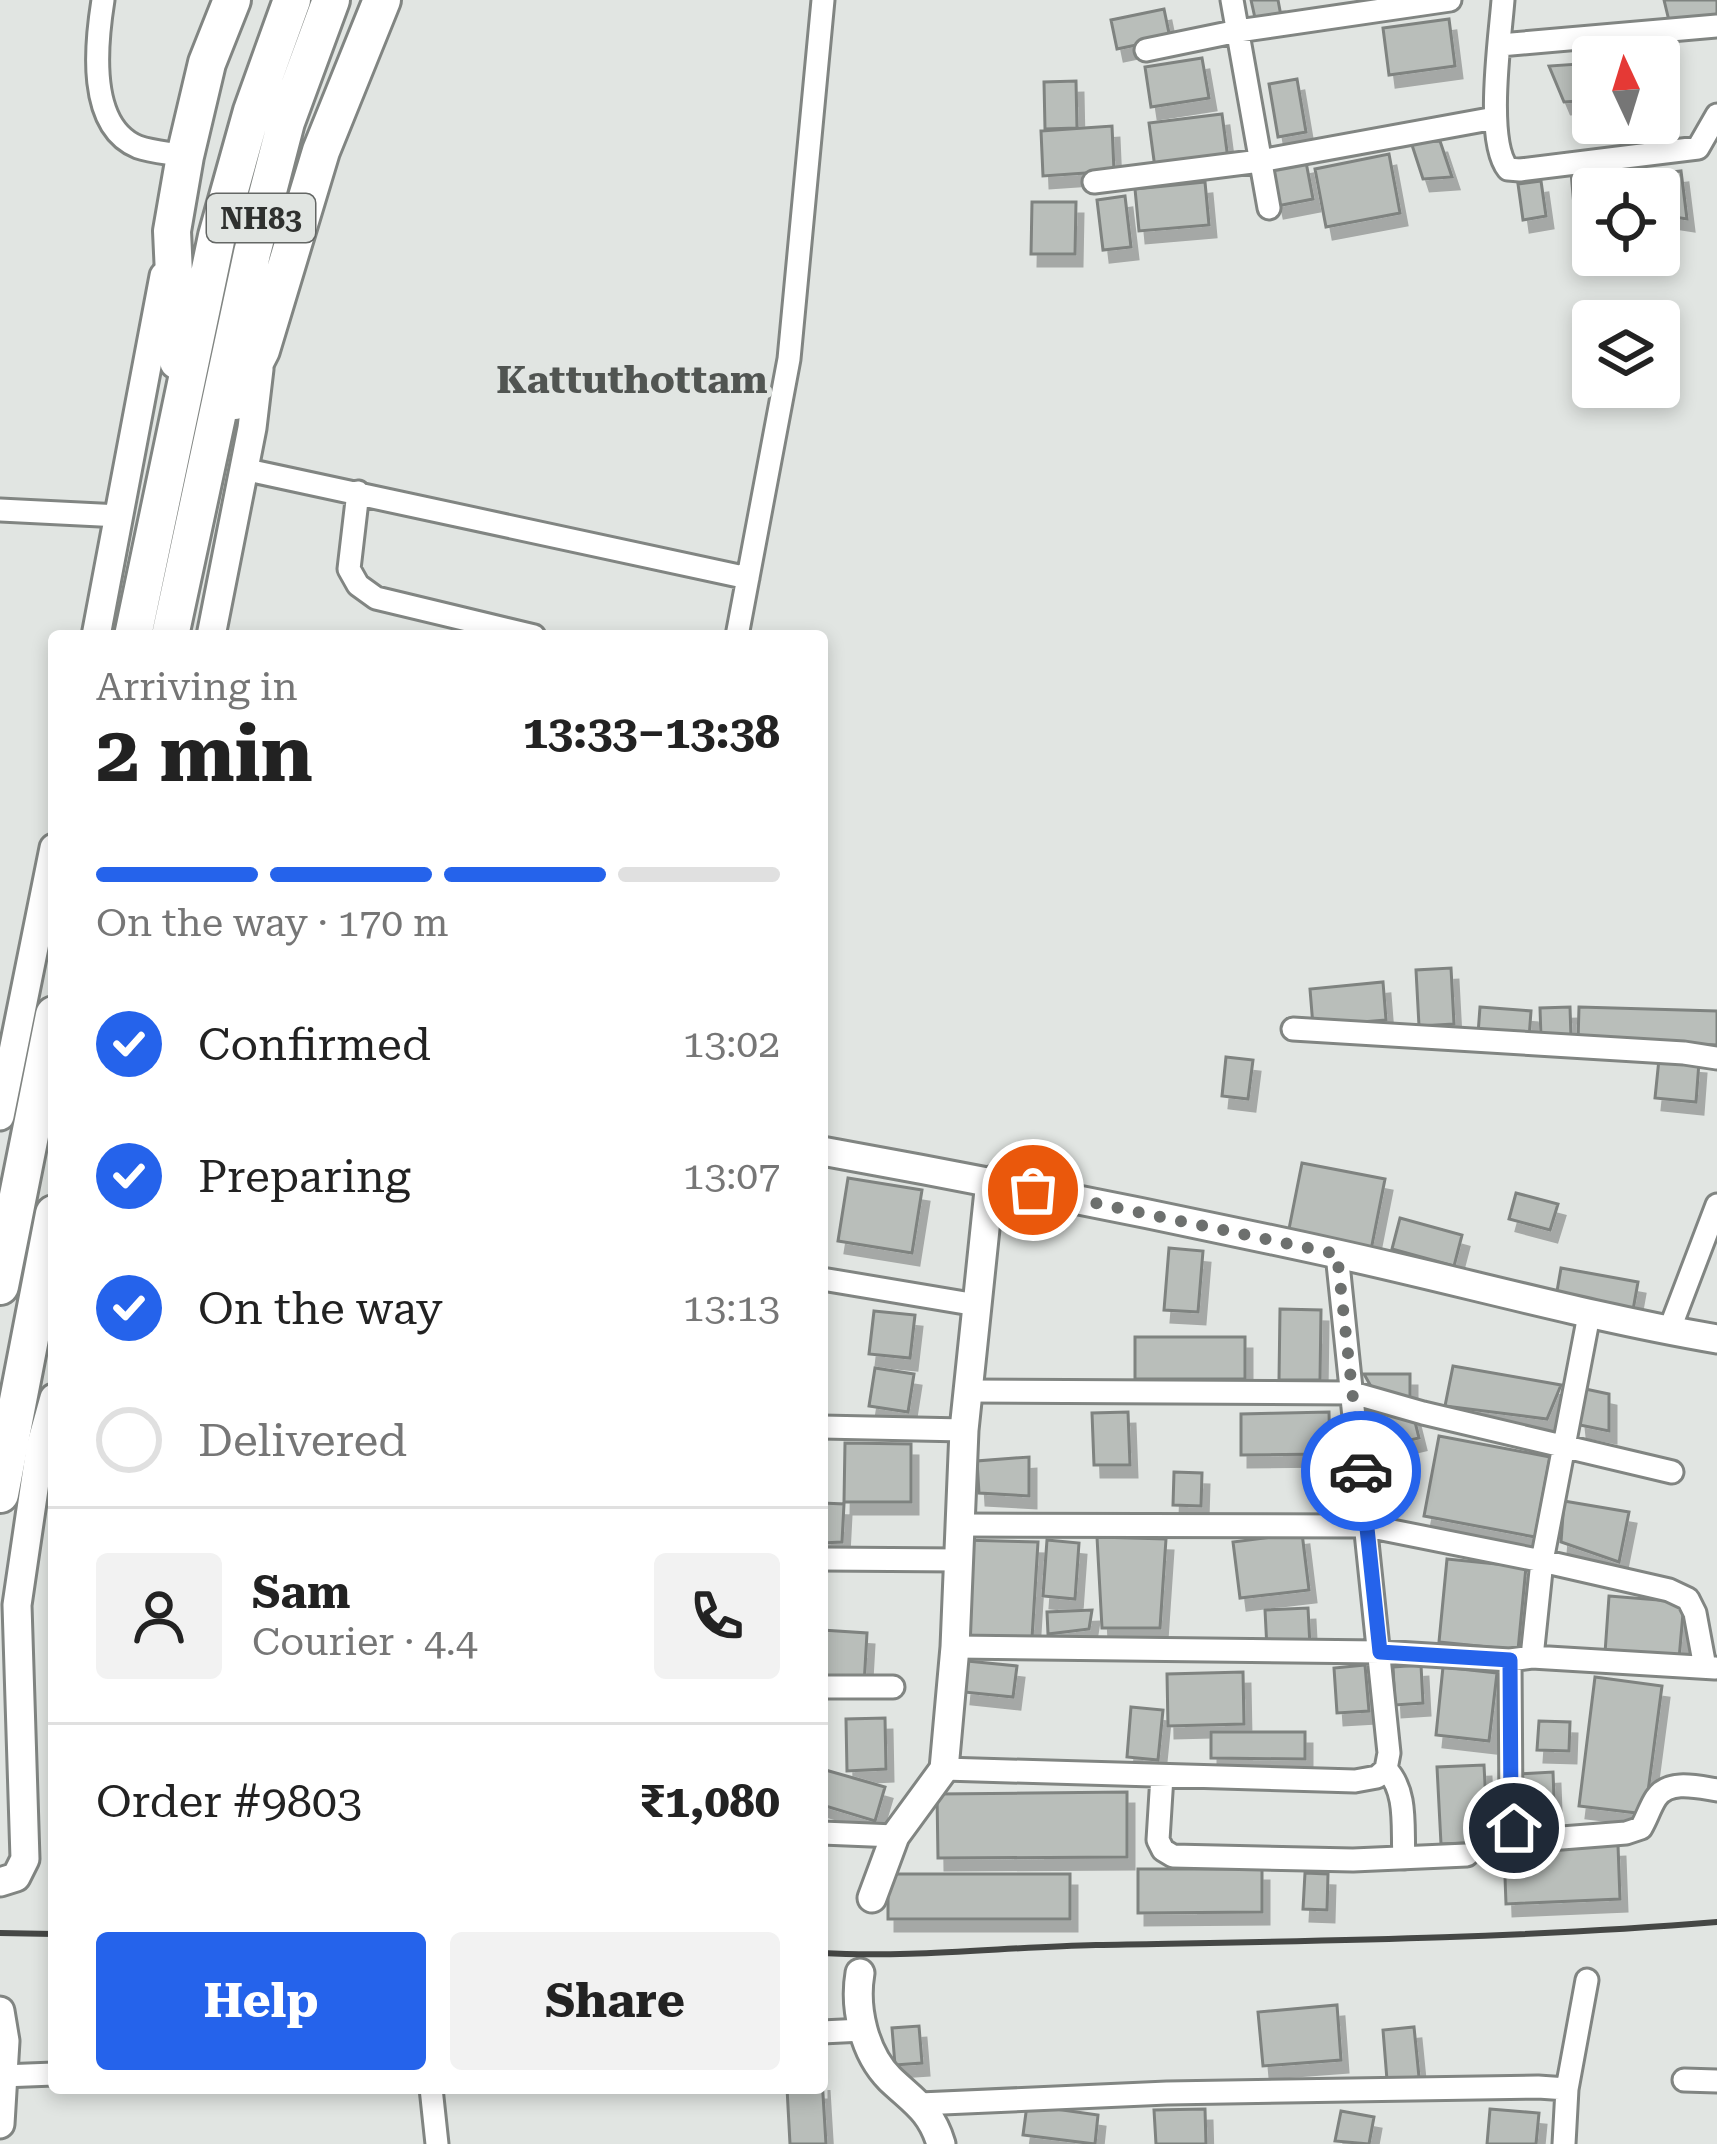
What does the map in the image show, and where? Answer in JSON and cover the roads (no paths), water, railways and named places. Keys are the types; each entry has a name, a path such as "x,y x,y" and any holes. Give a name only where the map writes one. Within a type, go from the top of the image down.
{"highway":[{"path":"181,419 172,231 207,63 232,0"},
{"name":"NH83","path":"134,630 217,236 253,110 292,0"},
{"name":"NH83","path":"171,630 252,253 286,122 332,0"},
{"path":"213,443 261,350 321,151 382,0"},
{"path":"0,1286 48,1045"},
{"path":"0,1494 48,1245"}],"street":[{"path":"103,0 97,35 99,74 110,127 136,146 185,156"},
{"path":"738,630 789,359 823,0"},
{"path":"1232,0 1269,208"},
{"path":"1146,50 1238,31 1450,0"},
{"path":"1503,0 1495,118 1500,160 1508,169 1698,148 1717,115"},
{"path":"1500,45 1717,26"},
{"path":"1094,182 1260,161 1495,118"},
{"path":"97,630 172,231"},
{"path":"212,630 261,350"},
{"path":"243,469 748,578"},
{"path":"358,492 349,569 358,585 376,598 508,630"},
{"path":"0,510 119,516"},
{"path":"0,1116 48,878"},
{"path":"1293,1029 1717,1058"},
{"path":"828,1152 990,1181 1337,1254 1589,1315 1717,1339"},
{"path":"872,1898 895,1836 944,1769 955,1647 964,1430 990,1181"},
{"path":"1670,1331 1717,1205"},
{"path":"944,1769 1355,1781 1377,1778 1386,1769 1389,1753 1380,1652 1337,1254"},
{"path":"828,1281 977,1305"},
{"path":"1589,1315 1521,1659 1511,1811 1514,1828 1521,1838 1536,1840 1626,1833 1641,1828 1656,1797 1667,1788 1717,1790"},
{"path":"968,1390 1353,1393 1672,1472"},
{"path":"0,1882 16,1877 25,1859 17,1606 40,1525 40,1448 48,1420"},
{"path":"828,1427 964,1430"},
{"path":"955,1647 1380,1652 1711,1668 1688,1599 1669,1590 1366,1526 961,1525"},
{"path":"828,1559 959,1560"},
{"path":"828,1687 893,1687"},
{"path":"1386,1769 1401,1798 1404,1858"},
{"path":"1162,1776 1158,1840 1162,1850 1173,1856 1353,1861 1467,1855"},
{"path":"828,1833 895,1836"},
{"path":"860,1973 857,1991 863,2030 885,2074 920,2104 936,2125 941,2144"},
{"path":"1564,2144 1567,2089 1587,1980"},
{"path":"0,2011 4,2041 0,2124"},
{"path":"828,2032 863,2030"},
{"path":"2,2076 48,2074"},
{"path":"1684,2080 1717,2081"},
{"path":"920,2104 1168,2092 1567,2089"},
{"path":"432,2094 437,2144"}],"railway":[{"path":"828,1953 1484,1936 1717,1922"},
{"path":"0,1933 48,1934"}],"district":[{"name":"Kattuthottam","path":"632,380"}]}
